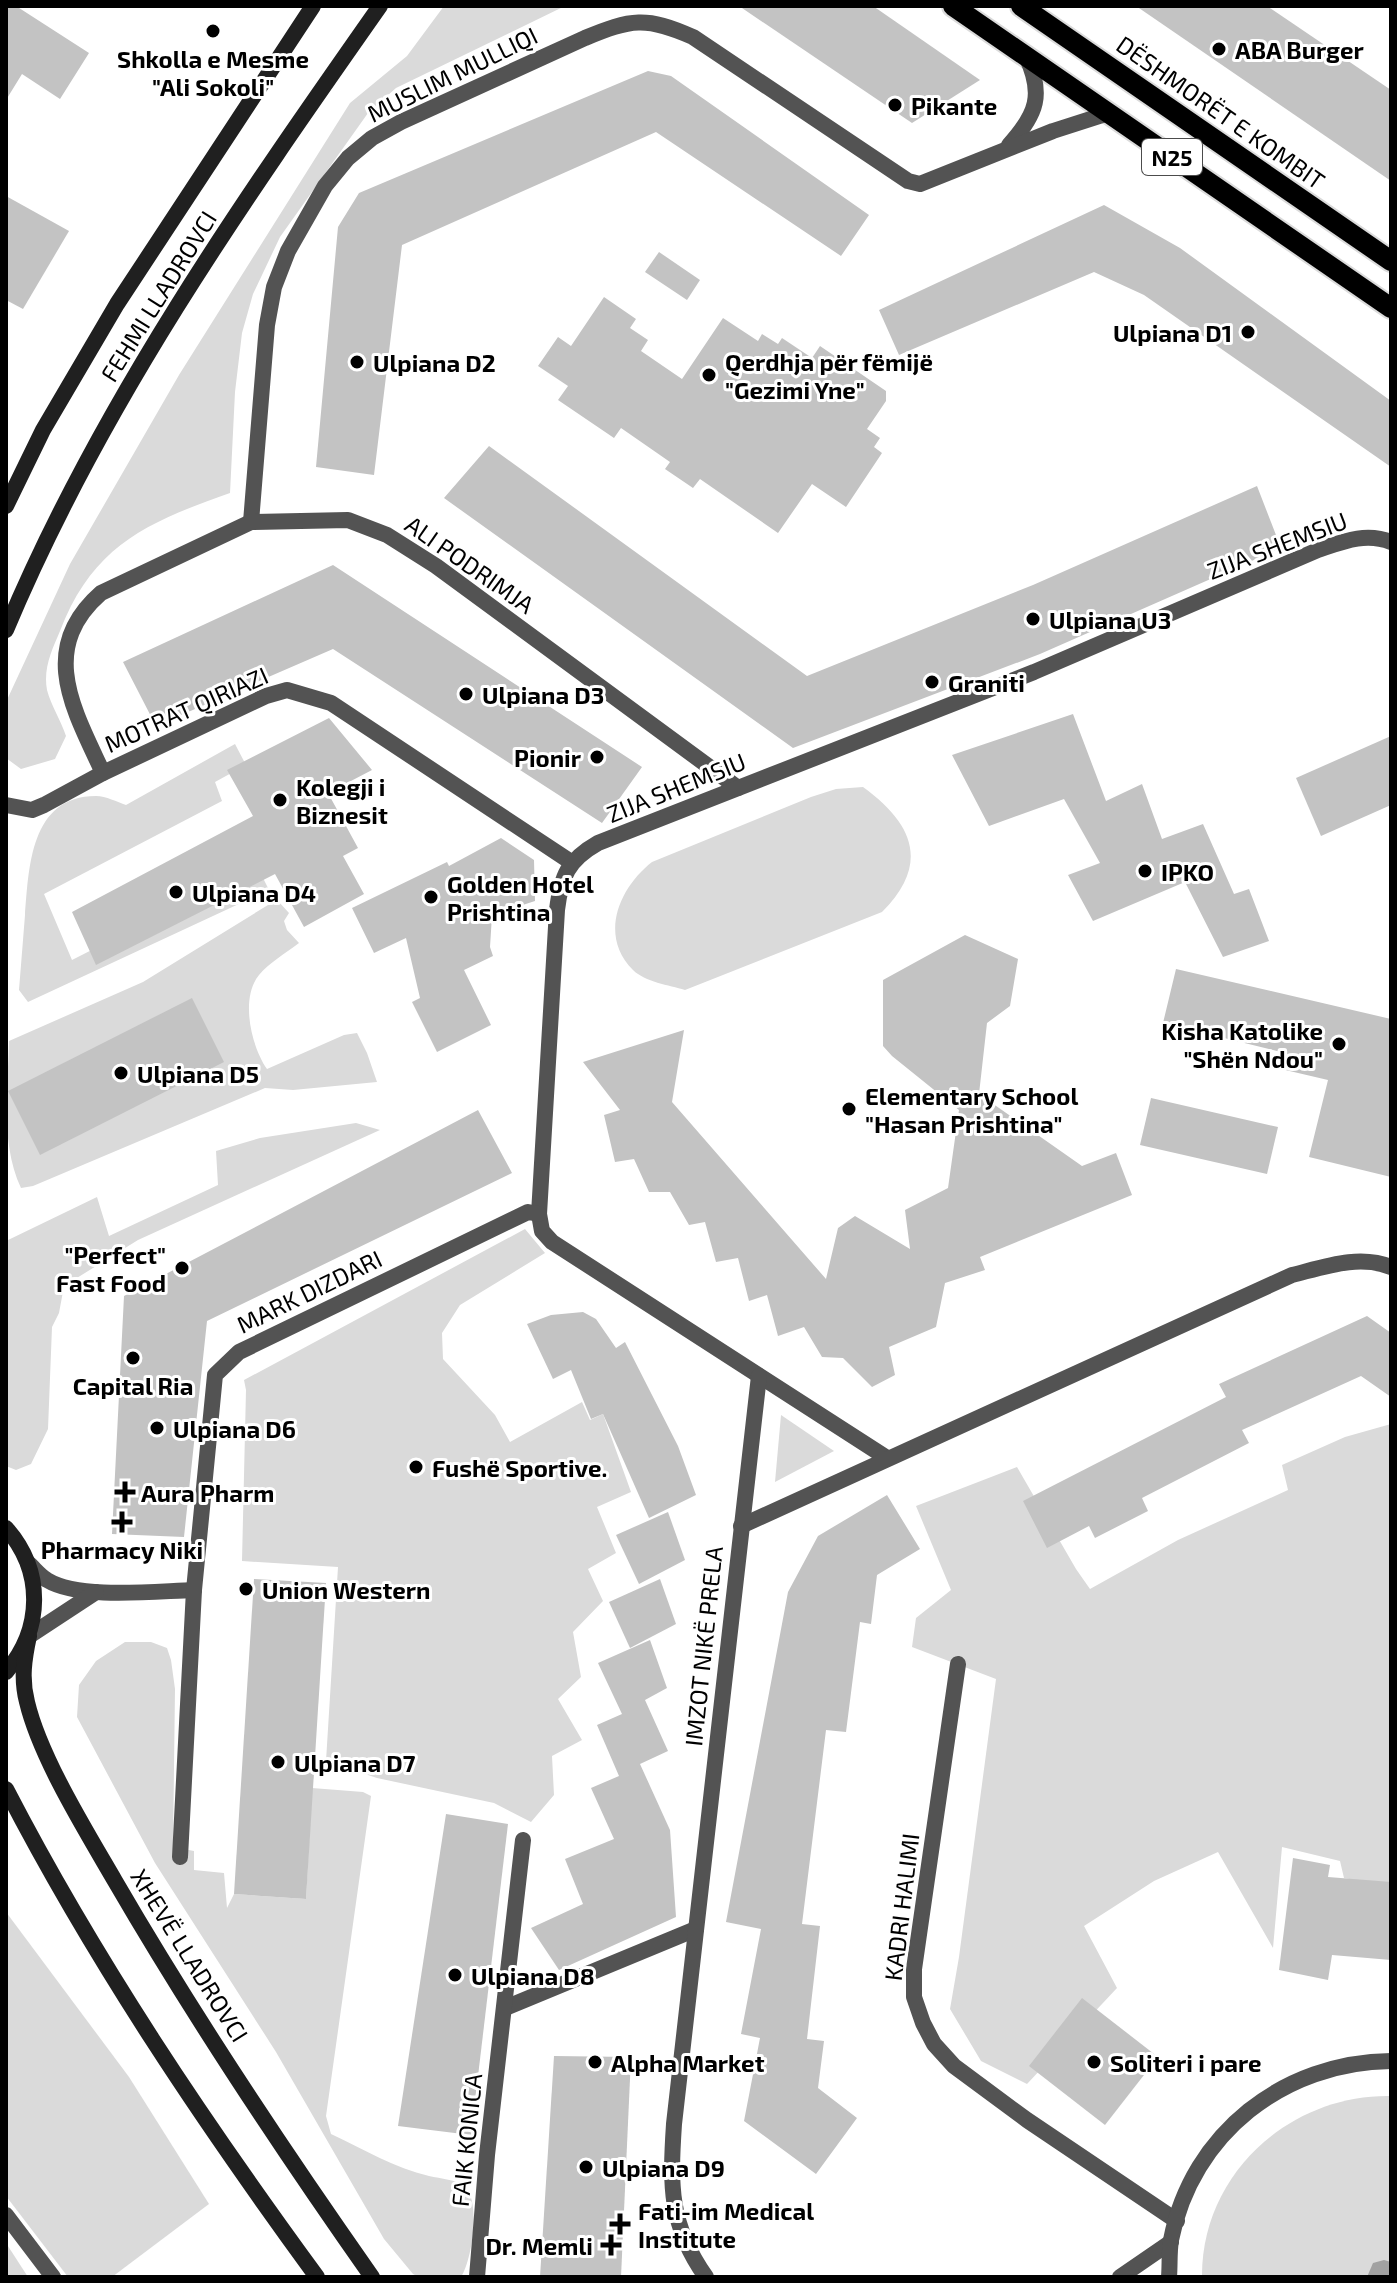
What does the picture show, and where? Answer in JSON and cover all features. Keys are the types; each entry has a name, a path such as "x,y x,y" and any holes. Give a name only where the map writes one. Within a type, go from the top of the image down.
{"main road":[{"name":"FEHMI LLADROVCI","path":"6,506 43,430 117,304 313,6"},
{"name":"FEHMI LLADROVCI","path":"6,630 68,497 118,406 248,197 380,6"},
{"name":"N25","path":"953,6 1391,308"},
{"name":"DËSHMORËT E KOMBIT","path":"1021,6 1391,261"},
{"path":"6,1528 28,1563"},
{"name":"XHEVË LLADROVCI","path":"28,1563 35,1592 33,1622 22,1672 26,1701 50,1760 92,1842 187,1999 372,2277"},
{"path":"6,1672 29,1636"},
{"path":"6,1789 53,1878 129,2004 244,2177 317,2277"}],"street":[{"name":"MUSLIM MULLIQI","path":"251,522 267,325 274,287 288,251 325,186 348,158 372,138 401,122 613,26 642,20 668,26 693,37 908,181 920,184 1005,149 1109,113"},
{"path":"1005,149 1020,132 1035,105 1038,88 1026,56"},
{"name":"ALI PODRIMJA","path":"103,773 75,712 66,681 65,655 72,629 84,609 101,593 251,522 348,520 387,535 436,566 738,788"},
{"name":"ZIJA SHEMSIU","path":"571,862 598,843 1034,672 1318,550 1364,537 1391,542"},
{"name":"MOTRAT QIRIAZI","path":"13,807 32,810 44,805 103,773 266,696 287,690 331,703 571,862"},
{"path":"571,862 559,892 557,910 539,1214 542,1231 552,1242 887,1458"},
{"name":"MARK DIZDARI","path":"180,1857 194,1590 215,1375 239,1352 528,1212 539,1214"},
{"name":"IMZOT NIKË PRELA","path":"706,2277 696,2263 677,2220 670,2179 741,1526 1292,1275 1347,1262 1391,1267"},
{"path":"741,1526 759,1376"},
{"path":"28,1563 47,1580 69,1588 96,1592 194,1590"},
{"path":"29,1636 96,1592"},
{"name":"KADRI HALIMI","path":"958,1664 914,1969 914,1997 923,2023 934,2044 969,2079 1177,2221"},
{"name":"FAIK KONICA","path":"477,2277 487,2155 523,1840"},
{"path":"505,2008 696,1929"},
{"path":"1169,2277 1171,2242 1190,2183 1214,2144 1245,2111 1292,2082 1337,2065 1391,2061"},
{"path":"6,2215 53,2277"},
{"path":"1120,2277 1171,2242"}],"shaded area":[{"path":"444,6 565,6 396,88 368,113 280,237 253,294 242,333 235,392 230,493 149,527 107,557 89,577 73,602 47,667 47,690 66,736 55,759 21,769 6,758 6,702 70,564 179,375 350,103 407,56"},
{"path":"235,744 246,765 215,782 222,801 44,894 72,960 257,866 269,890 28,1002 19,990 26,896 37,838 46,821 58,808 74,799 100,796 126,805"},
{"path":"863,787 894,815 910,845 911,861 906,877 882,912 685,990 644,977 633,970 622,956 615,927 617,912 631,884 652,862 811,797 836,789"},
{"path":"279,902 289,913 284,921 287,930 299,943 268,966 253,985 250,1022 261,1059 267,1069 344,1035 357,1033 377,1082 293,1090 265,1088 33,1186 21,1188 14,1171 8,1134 9,1041 143,982 268,905"},
{"path":"356,1123 380,1130 138,1240 64,1286 59,1313 52,1327 48,1429 31,1464 16,1470 6,1466 6,1241 97,1197 109,1236 218,1185 216,1151 260,1138"},
{"path":"525,1229 545,1253 460,1305 442,1333 443,1359 495,1415 510,1442 582,1402 590,1420 603,1414 631,1492 597,1507 616,1553 588,1569 603,1601 573,1632 581,1677 558,1699 582,1740 552,1756 554,1795 531,1822 494,1803 377,1778 326,1761 338,1567 242,1561 244,1380"},
{"path":"781,1415 834,1451 775,1482"},
{"path":"1391,1424 1391,1887 1344,1878 1340,1861 1282,1847 1273,1948 1218,1852 1154,1881 1084,1926 1117,1988 1027,2084 981,2061 950,2009 996,1679 912,1647 916,1618 951,1590 916,1506 1017,1467 1090,1589 1178,1540 1288,1490 1282,1465 1345,1437"},
{"path":"125,1642 151,1642 167,1648 175,1689 173,1847 194,1851 194,1870 224,1873 227,1908 234,1894 306,1899 312,1788 363,1792 371,1796 326,2116 331,2134 404,2168 465,2187 470,2194 474,2218 469,2258 461,2277 419,2277 384,2239 276,2052 155,1863 77,1717 79,1685 96,1661"},
{"path":"6,1912 129,2077 209,2204 112,2277 68,2277 6,2196"},
{"path":"1391,2096 1391,2277 1202,2277 1206,2240 1217,2205 1235,2174 1258,2147 1287,2125 1319,2109 1354,2099"},
{"path":"6,2243 28,2277 6,2277"},
{"path":"1391,2262 1391,2277 1367,2277 1373,2263"}],"building":[{"path":"6,6 16,6 89,53 60,99 22,74 6,100"},
{"path":"739,6 873,6 980,80 912,123"},
{"path":"1136,6 1267,6 1391,90 1391,181"},
{"name":"Ulpiana D2","path":"648,71 671,76 869,215 841,256 656,132 402,245 374,475 316,467 338,227 359,193"},
{"path":"6,196 69,231 23,309 6,300"},
{"name":"Ulpiana D1","path":"1104,205 1180,248 1391,401 1391,467 1144,295 1094,272 899,355 879,310"},
{"path":"659,252 700,280 687,300 645,272"},
{"path":"604,297 636,319 630,328 648,340 641,351 682,379 723,318 758,341 762,334 778,344 782,338 812,358 820,346 886,391 886,401 867,429 880,438 874,447 882,453 846,507 812,484 778,533 700,479 693,488 665,469 670,462 621,428 614,438 558,400 568,386 538,366 558,337 571,346"},
{"name":"Ulpiana U3","path":"489,446 807,676 1033,585 1257,486 1281,548 1040,654 793,748 444,498"},
{"name":"Ulpiana D3","path":"333,565 642,767 602,823 333,649 156,726 123,662"},
{"path":"1073,714 1106,801 1142,784 1162,839 1203,824 1234,894 1249,889 1269,941 1223,957 1185,882 1093,921 1068,875 1100,863 1064,799 989,826 952,755"},
{"path":"329,718 372,770 328,793 358,848 343,856 364,894 304,927 275,874 96,965 72,912 253,816 227,770"},
{"path":"1391,736 1391,805 1321,836 1296,778"},
{"path":"501,838 534,860 535,901 492,915 490,947 493,956 464,970 491,1025 437,1052 412,1002 420,998 406,938 374,953 352,908 447,862 449,866"},
{"path":"965,935 1018,959 1010,1006 987,1023 979,1094 1082,1166 1116,1153 1132,1195 980,1257 985,1270 945,1283 936,1327 889,1347 895,1375 872,1387 843,1358 822,1357 804,1327 778,1336 767,1295 749,1301 738,1258 716,1262 705,1222 689,1225 670,1192 649,1192 634,1159 615,1162 604,1115 620,1110 583,1062 684,1030 672,1102 826,1279 838,1228 855,1216 910,1249 905,1210 948,1188 959,1110 883,1046 883,980"},
{"path":"1176,969 1391,1019 1391,1177 1309,1157 1328,1080 1281,1069 1285,1053 1163,1023"},
{"name":"Ulpiana D5","path":"192,998 224,1062 40,1155 8,1091"},
{"path":"1151,1098 1278,1127 1267,1174 1140,1145"},
{"name":"Ulpiana D6","path":"478,1110 512,1173 207,1321 184,1537 112,1534 124,1296"},
{"path":"583,1312 596,1319 616,1348 625,1342 678,1446 696,1495 649,1518 603,1414 591,1419 571,1370 553,1379 527,1324 551,1315"},
{"path":"1367,1316 1391,1333 1391,1397 1361,1376 1242,1430 1249,1443 1142,1498 1148,1511 1095,1538 1089,1526 1047,1548 1023,1501 1226,1397 1219,1384"},
{"path":"887,1495 920,1549 877,1575 871,1624 860,1622 846,1732 826,1730 802,1924 820,1926 807,2039 824,2041 818,2088 857,2118 816,2174 744,2121 760,2038 741,2034 761,1929 726,1922 788,1592 818,1536"},
{"path":"668,1512 685,1560 639,1584 616,1535"},
{"name":"Ulpiana D7","path":"254,1579 326,1583 306,1899 234,1894"},
{"path":"660,1579 676,1624 630,1648 609,1602"},
{"path":"650,1640 667,1688 645,1700 668,1751 640,1764 670,1830 676,1917 559,1970 531,1928 583,1904 565,1859 614,1839 591,1788 619,1776 597,1725 622,1714 598,1663"},
{"name":"Ulpiana D8","path":"446,1814 508,1824 471,2135 398,2126"},
{"path":"1293,1858 1330,1865 1328,1877 1391,1882 1391,1960 1332,1955 1328,1980 1279,1970"},
{"name":"Soliteri i pare","path":"1082,1998 1158,2057 1105,2125 1029,2066"},
{"name":"Ulpiana D9","path":"554,2056 631,2057 621,2277 540,2277"}],"place":[{"name":"Shkolla e Mesme \"Ali Sokoli\"","path":"213,31"},
{"name":"ABA Burger","path":"1219,49"},
{"name":"Pikante","path":"895,105"},
{"name":"Ulpiana D1","path":"1248,332"},
{"name":"Ulpiana D2","path":"357,362"},
{"name":"Qerdhja për fëmijë \"Gezimi Yne\"","path":"709,375"},
{"name":"Ulpiana U3","path":"1033,619"},
{"name":"Graniti","path":"932,682"},
{"name":"Ulpiana D3","path":"466,694"},
{"name":"Pionir","path":"597,757"},
{"name":"Kolegji i Biznesit","path":"280,800"},
{"name":"IPKO","path":"1145,871"},
{"name":"Ulpiana D4","path":"176,892"},
{"name":"Golden Hotel Prishtina","path":"431,897"},
{"name":"Kisha Katolike \"Shën Ndou\"","path":"1339,1044"},
{"name":"Ulpiana D5","path":"121,1073"},
{"name":"Elementary School \"Hasan Prishtina\"","path":"849,1109"},
{"name":"\"Perfect\" Fast Food","path":"182,1268"},
{"name":"Capital Ria","path":"133,1358"},
{"name":"Ulpiana D6","path":"157,1428"},
{"name":"Fushë Sportive.","path":"416,1467"},
{"name":"Aura Pharm","path":"125,1492"},
{"name":"Pharmacy Niki","path":"122,1522"},
{"name":"Union Western","path":"246,1589"},
{"name":"Ulpiana D7","path":"278,1762"},
{"name":"Ulpiana D8","path":"455,1975"},
{"name":"Alpha Market","path":"595,2062"},
{"name":"Soliteri i pare","path":"1094,2062"},
{"name":"Ulpiana D9","path":"586,2167"},
{"name":"Fati-im Medical Institute","path":"620,2224"},
{"name":"Dr. Memli","path":"611,2245"}]}
